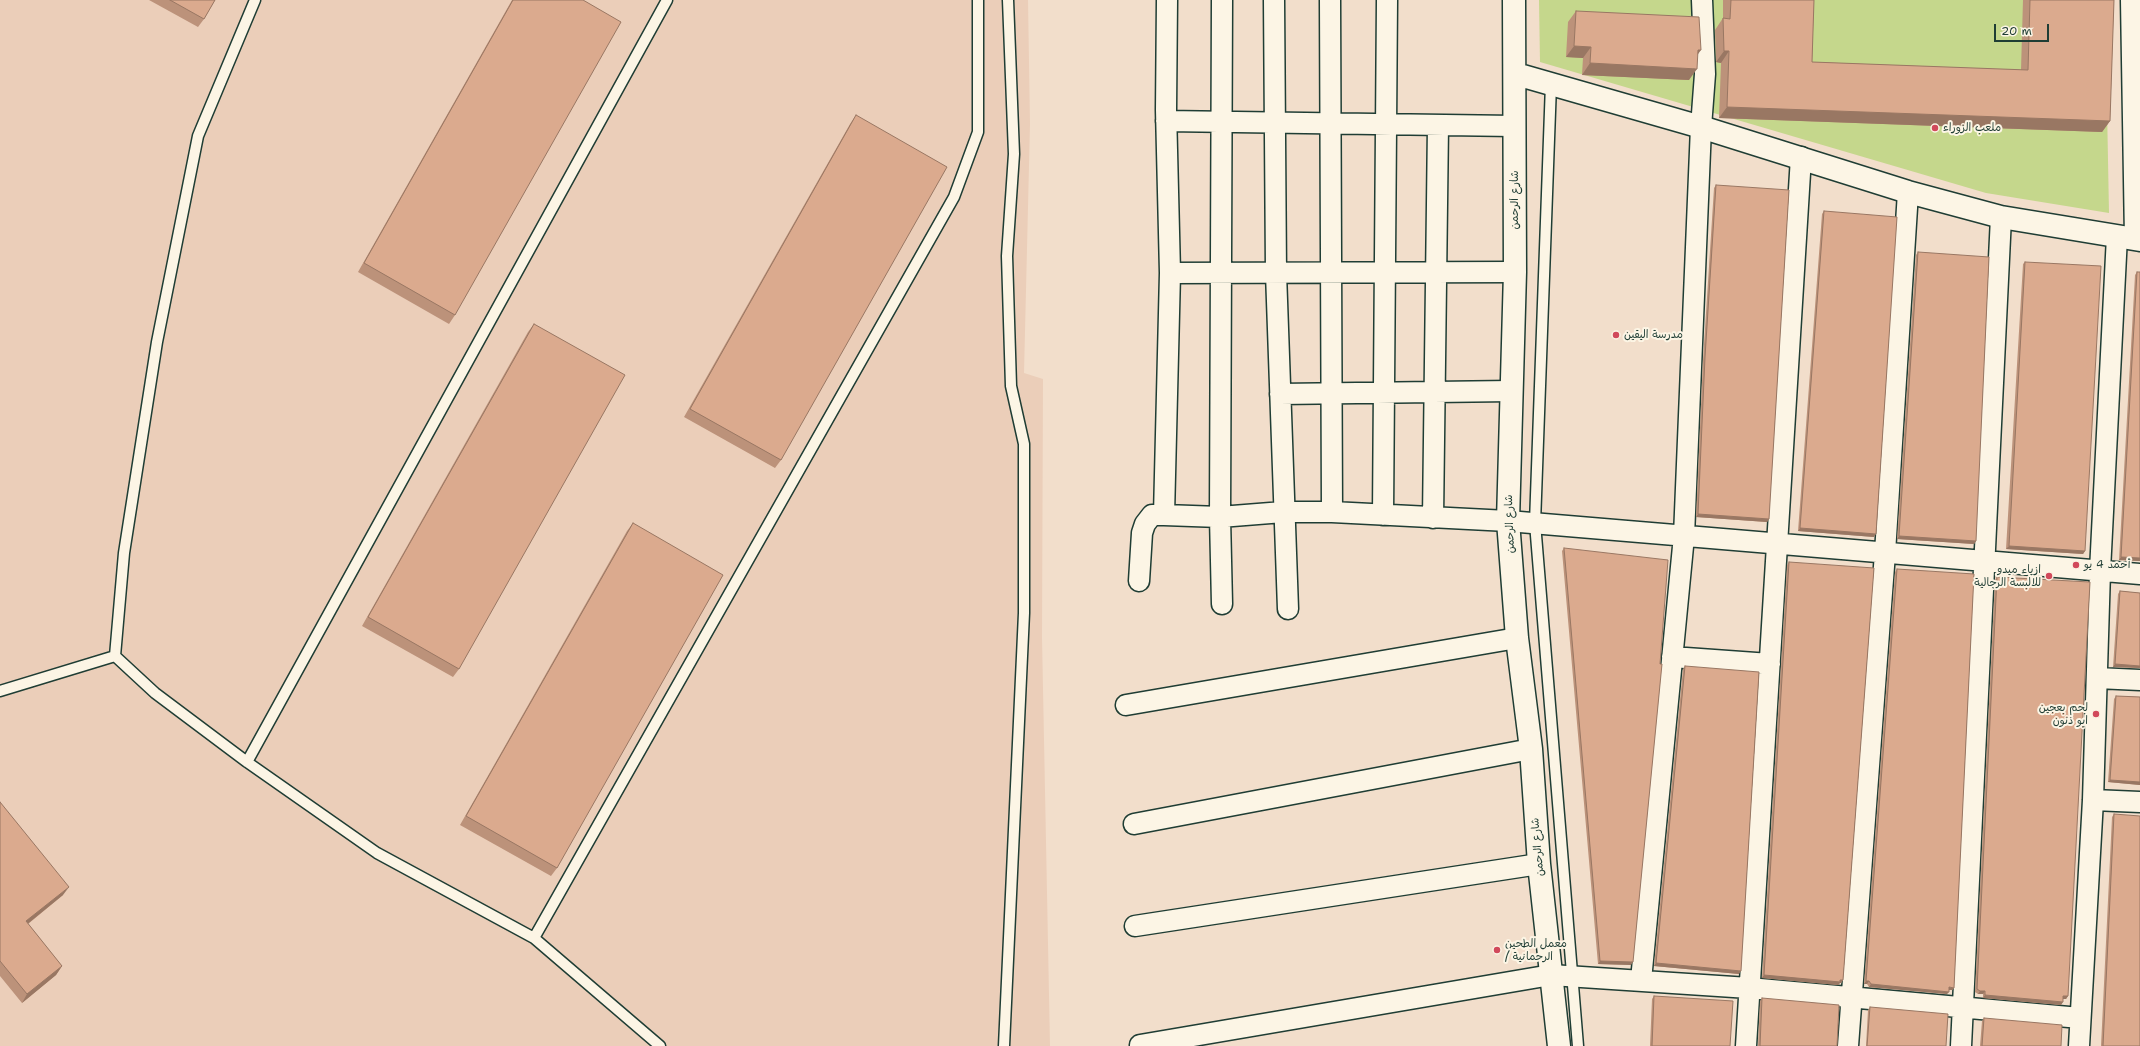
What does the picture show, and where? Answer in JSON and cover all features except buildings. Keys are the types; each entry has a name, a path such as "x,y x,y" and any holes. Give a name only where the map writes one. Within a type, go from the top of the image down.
{"street":[{"path":"1164,515 1170,273 1166,121 1166,0"},
{"path":"1222,0 1220,517 1222,604"},
{"path":"1274,0 1276,273 1283,512 1288,609"},
{"path":"1330,0 1332,512"},
{"path":"1383,515 1387,0"},
{"name":"شارع الرحمن","path":"1514,0 1516,74 1514,126 1515,272 1508,521 1517,638 1531,749 1539,864 1562,975 1559,1046"},
{"path":"1641,980 1684,536 1701,126 1706,74 1702,0"},
{"path":"2079,1046 2093,800 2100,571 2131,238 2136,86 2131,0"},
{"path":"1516,74 1701,126 1908,192 2000,217 2131,238"},
{"path":"1166,121 1514,126"},
{"path":"1433,518 1438,125"},
{"path":"1746,1046 1801,157"},
{"path":"1848,1046 1885,553 1908,192"},
{"path":"1961,1046 2000,217"},
{"path":"1170,273 1515,272"},
{"path":"1280,394 1332,395 1511,391"},
{"path":"1139,581 1142,533 1145,524 1152,515 1220,517 1283,512 1332,512 1508,521 2140,574"},
{"path":"1126,705 1517,638"},
{"path":"1672,657 1770,664"},
{"path":"2097,678 2140,680"},
{"path":"1134,824 1531,749"},
{"path":"2093,800 2140,802"},
{"path":"1135,926 1539,864"},
{"path":"1140,1045 1562,975 1749,988 2080,1018"}],"lane":[{"path":"115,656 124,553 156,342 198,136 255,0"},
{"path":"247,762 667,0"},
{"path":"534,938 954,197 978,132 978,0"},
{"path":"1004,1046 1024,613 1024,444 1011,386 1007,256 1014,154 1008,0"},
{"path":"1551,84 1534,523 1562,975 1578,1046"},
{"path":"0,691 115,656"},
{"path":"115,656 156,693 247,762 377,853 534,938 660,1046"}],"shaded area":[{"path":"0,0 1028,0 1030,124 1024,373 1043,379 1042,638 1050,1046 0,1046"}],"green space":[{"name":"ملعب الزوراء","path":"1539,0 2105,0 2109,213 1986,193 1540,62"}],"place":[{"name":"ملعب الزوراء","path":"1935,128"},
{"name":"مدرسة اليقين","path":"1616,335"},
{"name":"أحمد 4 يو","path":"2076,565"},
{"name":"ازياء ميدو للالبسة الرجالية","path":"2049,576"},
{"name":"لحم بعجين ابو ذنون","path":"2096,714"},
{"name":"معمل الطحين / الرحمانية","path":"1497,950"}]}
